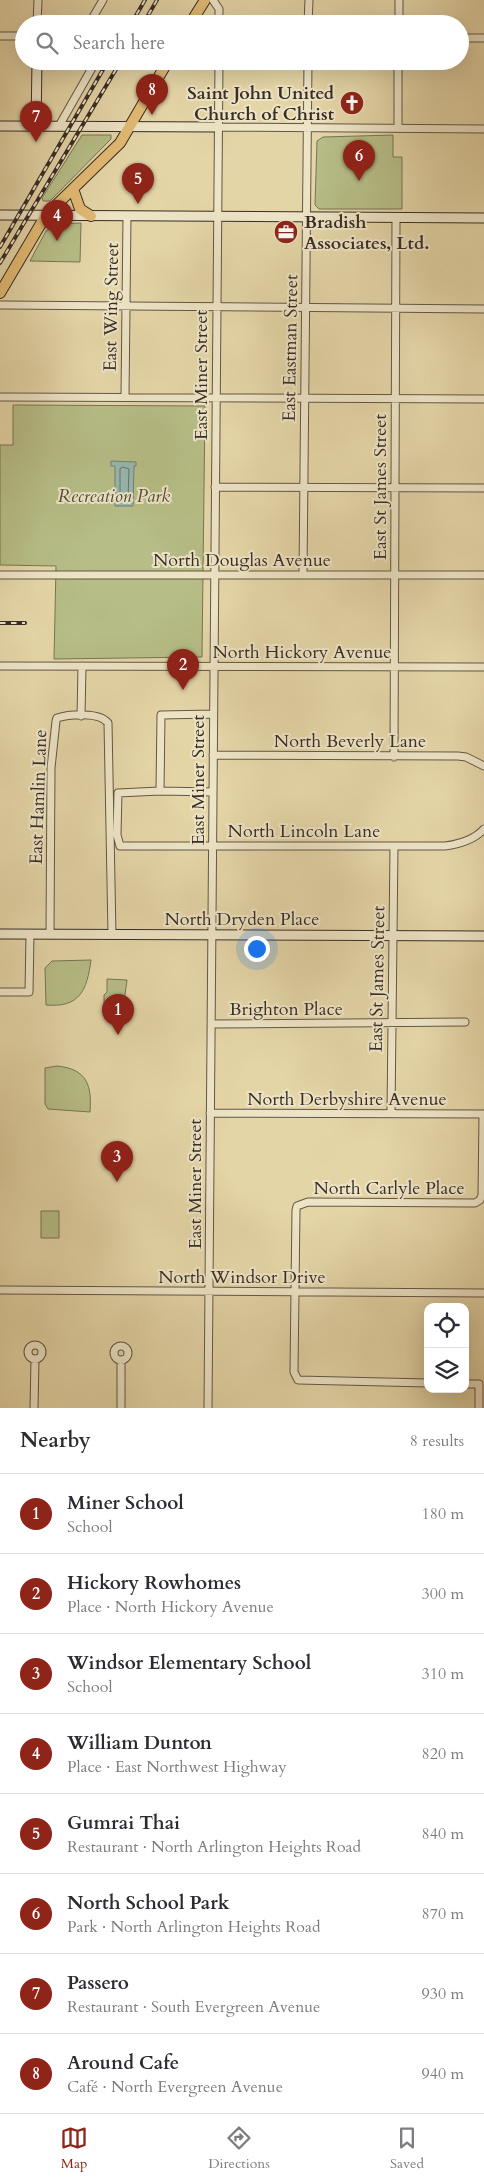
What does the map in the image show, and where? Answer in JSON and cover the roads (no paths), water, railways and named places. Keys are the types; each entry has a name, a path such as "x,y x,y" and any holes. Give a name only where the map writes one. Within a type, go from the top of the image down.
{"main road":[{"path":"196,15 205,0"},
{"path":"0,293 46,216 115,150 163,70"},
{"path":"73,189 80,209 91,216"}],"street":[{"path":"38,0 38,15"},
{"path":"94,15 103,0"},
{"path":"213,0 219,9 219,15"},
{"path":"308,15 309,0"},
{"path":"399,0 399,15"},
{"path":"0,36 15,36"},
{"path":"469,38 484,38"},
{"path":"36,126 37,70"},
{"path":"58,126 91,70"},
{"name":"East Miner Street","path":"208,1408 218,70"},
{"name":"East Eastman Street","path":"303,575 308,70"},
{"path":"398,70 398,128"},
{"path":"0,126 484,129"},
{"path":"0,215 484,218"},
{"name":"East Wing Street","path":"125,397 127,217"},
{"name":"East St James Street","path":"394,756 396,218"},
{"path":"0,305 484,309"},
{"path":"0,396 484,399"},
{"path":"215,487 484,488"},
{"name":"North Douglas Avenue","path":"0,576 484,575"},
{"name":"North Hickory Avenue","path":"0,666 484,667"},
{"path":"81,716 82,666"},
{"path":"213,714 161,716 160,791 213,792"},
{"name":"East Hamlin Lane","path":"50,934 51,768 55,725 57,718 81,716 101,717 108,723 112,935"},
{"name":"North Beverly Lane","path":"213,755 458,756 466,757 484,766"},
{"name":"North Lincoln Lane","path":"160,791 118,793 117,835 120,846 454,845 478,835 484,829"},
{"name":"East St James Street","path":"391,1113 394,846"},
{"name":"North Dryden Place","path":"0,934 393,934 484,936"},
{"path":"0,992 29,992 30,934"},
{"name":"Brighton Place","path":"211,1024 465,1022"},
{"name":"North Derbyshire Avenue","path":"210,1113 483,1114"},
{"name":"North Carlyle Place","path":"295,1291 297,1206 308,1202 470,1204 480,1200 482,1190 483,1114"},
{"name":"North Windsor Drive","path":"0,1290 484,1293"},
{"path":"295,1291 294,1372 298,1380 424,1383"},
{"path":"34,1408 35,1359"},
{"path":"121,1360 121,1408"},
{"path":"469,1384 479,1384 479,1408"}],"water":[{"path":"111,461 136,462 136,466 134,466 133,506 115,506 115,466 111,466"}],"railway":[{"path":"136,15 145,0"},
{"path":"148,15 157,0"},
{"path":"0,247 103,70"},
{"path":"0,263 116,70"},
{"path":"0,623 25,623"}],"place":[{"name":"Saint John United Church of Christ","path":"352,103"},
{"name":"Around Cafe","path":"152,115"},
{"name":"Passero","path":"36,142"},
{"name":"North School Park","path":"359,181"},
{"name":"Gumrai Thai","path":"138,204"},
{"name":"Bradish Associates, Ltd.","path":"286,232"},
{"name":"William Dunton","path":"57,241"},
{"name":"Hickory Rowhomes","path":"183,690"},
{"name":"Miner School","path":"118,1035"},
{"name":"Windsor Elementary School","path":"117,1182"}],"park label":[{"name":"Recreation Park","path":"114,496"}]}
